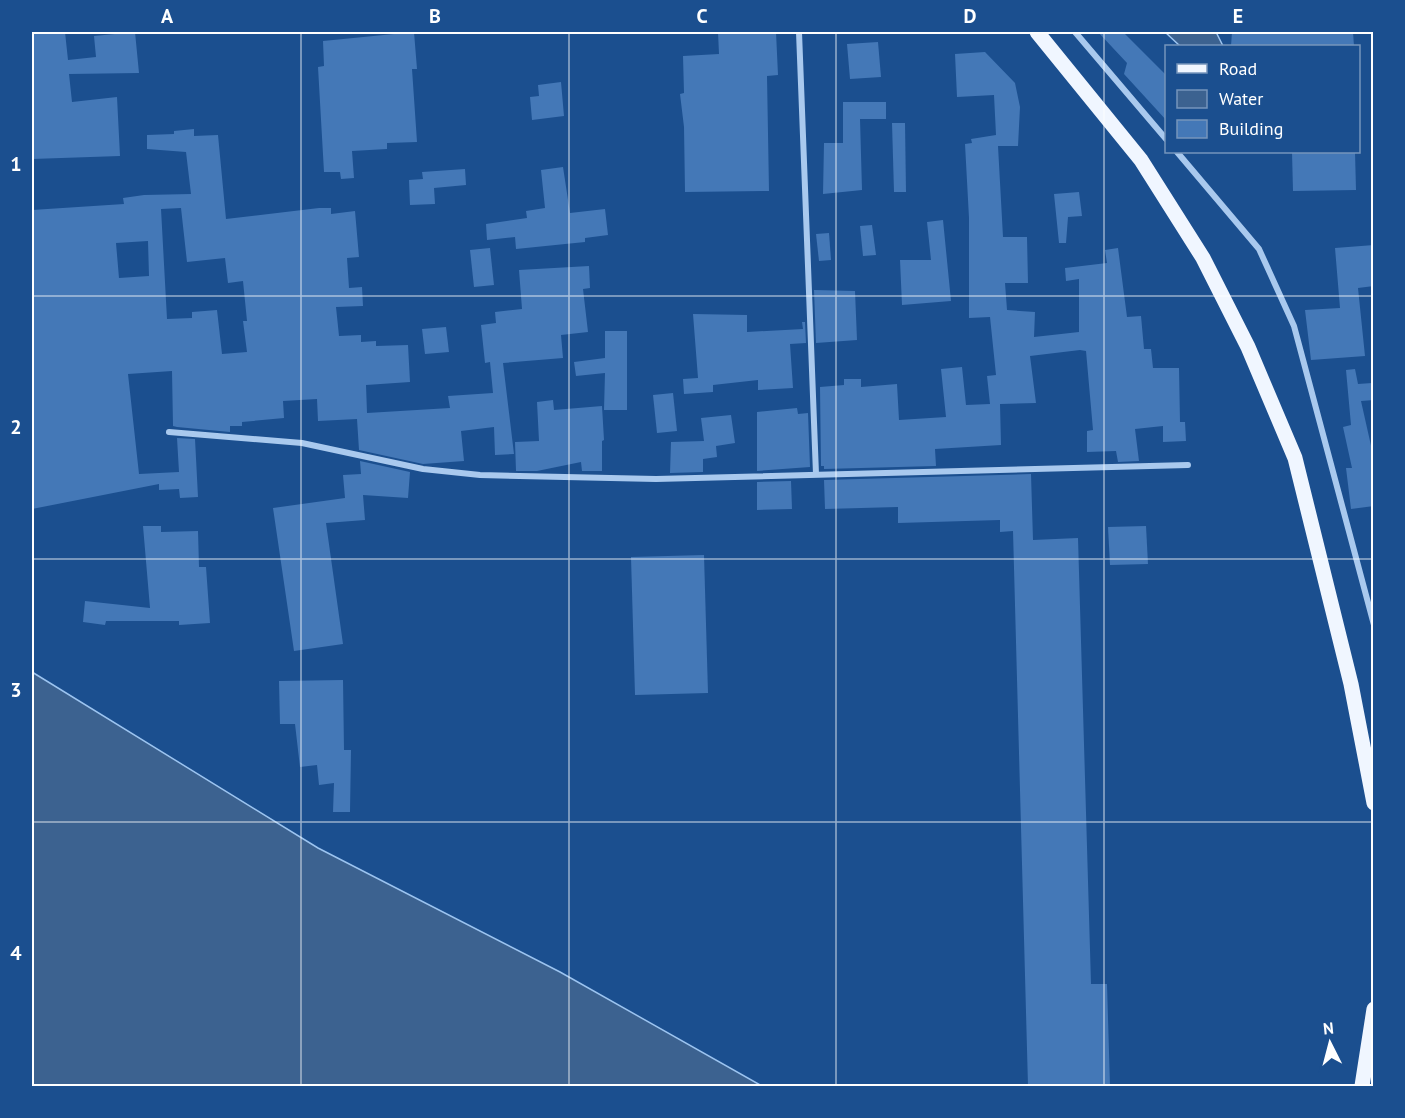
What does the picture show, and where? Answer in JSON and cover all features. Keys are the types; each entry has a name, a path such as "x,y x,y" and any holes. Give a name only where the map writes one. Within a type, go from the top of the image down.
{"main road":[{"path":"1037,32 1141,160 1203,258 1248,347 1295,458 1351,684 1374,803"},
{"path":"1362,1086 1374,1009"}],"street":[{"path":"799,32 816,474"},
{"path":"1075,32 1165,137"},
{"path":"1178,153 1259,249 1294,326 1374,625"},
{"path":"169,432 302,443 423,469 480,475 656,479 1188,465"}],"water":[{"path":"1165,32 1216,32 1222,45 1179,45"},
{"path":"32,672 318,848 560,972 762,1086 32,1086"}],"building":[{"path":"32,32 65,32 68,60 96,57 94,36 135,32 139,73 69,74 72,102 117,97 120,156 32,159"},
{"path":"414,32 417,69 412,69 417,142 387,143 387,149 352,151 354,178 341,179 340,172 324,172 318,67 324,66 323,41"},
{"path":"718,32 776,32 778,75 767,76 769,191 685,192 684,127 680,94 684,93 683,56 719,54"},
{"path":"1098,32 1123,32 1165,74 1165,119 1124,74 1127,63"},
{"path":"1232,32 1353,32 1354,45 1231,45"},
{"path":"878,42 881,77 850,79 847,44"},
{"path":"985,52 1015,83 1020,107 1018,146 998,146 1003,237 1027,237 1028,283 1005,283 1007,310 1035,312 1034,337 1079,332 1079,279 1066,281 1065,268 1107,263 1105,250 1118,248 1127,317 1141,316 1144,349 1151,349 1153,368 1179,368 1180,422 1185,422 1186,441 1163,442 1163,426 1135,429 1139,461 1118,462 1116,451 1087,452 1087,431 1093,430 1086,351 1080,350 1030,356 1036,403 1000,404 1001,445 935,449 936,466 824,469 824,466 821,466 820,387 844,385 844,379 861,379 861,387 897,384 899,420 946,417 941,369 962,367 966,405 990,404 987,376 996,375 990,317 969,318 969,218 965,144 972,143 971,139 996,135 994,95 957,97 955,54"},
{"path":"561,82 564,116 532,120 530,97 539,96 538,85"},
{"path":"843,102 886,102 886,119 860,119 862,190 823,194 824,143 843,143"},
{"path":"892,123 905,123 906,192 894,192"},
{"path":"194,129 194,136 218,135 226,219 319,208 331,208 331,214 355,211 359,257 347,258 349,288 362,287 363,306 336,307 339,336 361,335 361,342 376,341 376,346 408,345 410,382 366,385 367,413 450,408 448,396 493,393 490,362 485,363 481,325 496,323 495,312 522,309 519,270 589,266 590,288 583,289 588,332 561,335 563,358 503,363 514,454 495,455 494,427 461,431 464,461 423,464 359,450 357,419 318,421 317,399 283,401 284,418 242,422 242,426 230,426 230,432 177,427 173,426 172,371 128,374 139,474 179,472 177,438 195,439 198,497 180,498 179,489 159,490 159,484 32,509 32,210 124,204 123,198 144,195 191,194 186,152 147,149 147,135 174,134 174,131","holes":["181,208 187,262 225,258 228,283 243,281 247,321 243,321 247,352 222,354 217,310 192,312 192,318 167,319 161,209","148,241 149,276 119,278 116,243"]},
{"path":"1292,153 1355,153 1356,190 1293,191"},
{"path":"563,167 570,213 605,209 608,235 585,238 585,242 516,249 515,237 487,240 486,224 527,218 526,211 545,208 541,170"},
{"path":"465,169 466,185 434,188 435,204 410,205 409,180 423,179 422,172"},
{"path":"1079,192 1082,216 1068,217 1066,243 1059,243 1054,194"},
{"path":"943,220 951,301 902,305 900,260 931,260 927,222"},
{"path":"872,225 876,255 863,256 860,226"},
{"path":"829,233 831,260 819,261 816,234"},
{"path":"1374,245 1374,286 1358,288 1365,356 1311,360 1305,310 1340,308 1335,248"},
{"path":"490,248 494,285 474,287 470,250"},
{"path":"814,290 855,291 857,340 816,343"},
{"path":"693,314 747,315 747,332 803,329 802,322 805,322 806,343 790,344 793,388 758,390 758,380 713,385 713,392 684,394 683,379 698,378"},
{"path":"446,327 449,352 425,354 422,329"},
{"path":"605,331 627,331 627,410 604,410 605,373 576,376 574,362 605,358"},
{"path":"1355,369 1358,384 1372,383 1374,400 1361,401 1374,459 1374,506 1351,509 1346,468 1352,468 1343,427 1351,425 1346,370"},
{"path":"673,393 677,431 657,433 653,395"},
{"path":"553,400 554,410 602,406 604,440 602,441 602,471 582,471 581,462 537,471 516,471 515,442 539,441 537,402"},
{"path":"797,408 798,414 808,413 810,467 757,471 757,412"},
{"path":"731,415 735,443 716,446 717,457 703,459 703,472 670,473 671,442 704,441 701,418"},
{"path":"360,461 410,472 408,498 363,495 365,520 326,523 343,644 294,651 273,508 345,498 343,475 361,474"},
{"path":"1031,474 1033,540 1078,538 1091,984 1107,984 1110,1086 1028,1086 1013,531 1000,532 1000,520 898,523 898,507 825,509 824,480"},
{"path":"791,481 792,509 757,510 757,482"},
{"path":"143,526 161,526 161,532 198,531 199,567 206,567 210,623 179,625 179,621 106,621 105,625 83,622 85,601 150,608"},
{"path":"1146,526 1148,564 1110,565 1108,527"},
{"path":"704,555 708,693 635,695 631,557"},
{"path":"343,680 344,750 351,750 350,812 333,812 334,783 319,785 317,765 300,767 295,724 280,724 279,681"}]}
